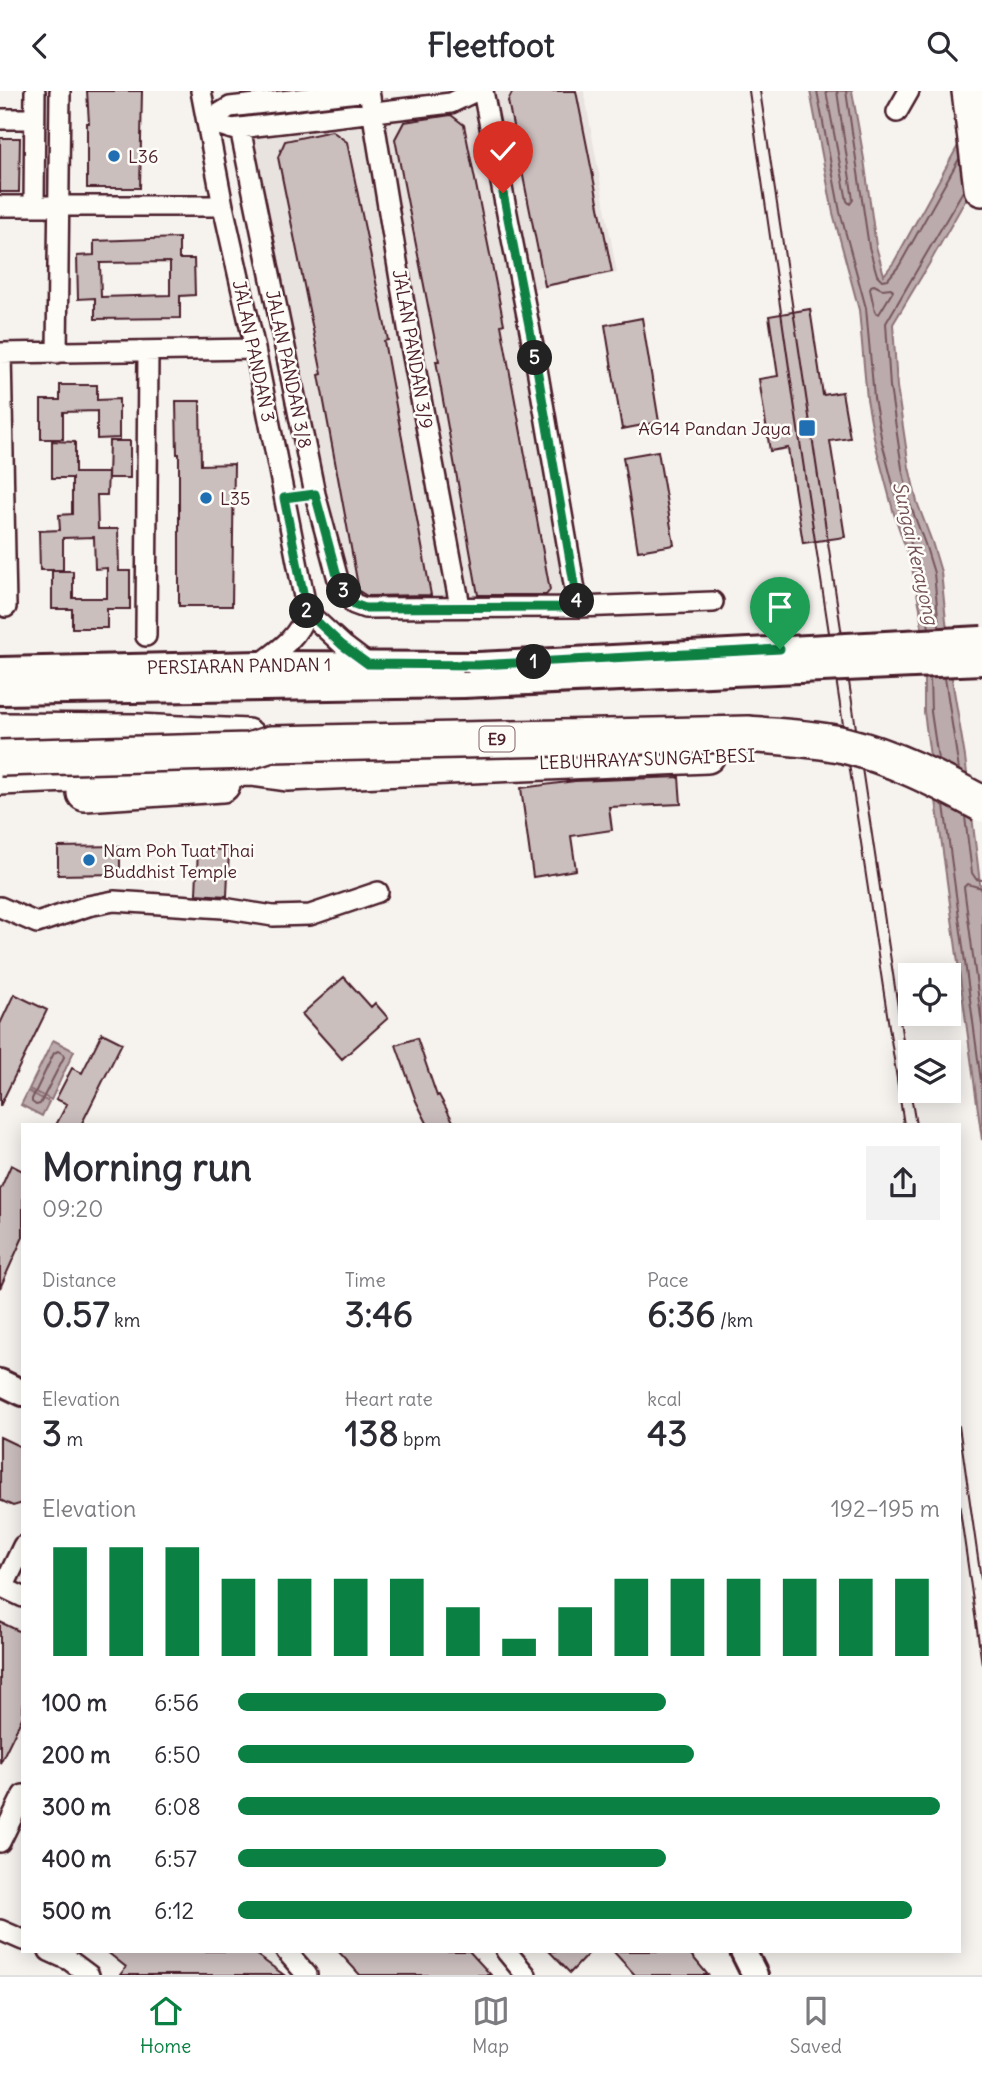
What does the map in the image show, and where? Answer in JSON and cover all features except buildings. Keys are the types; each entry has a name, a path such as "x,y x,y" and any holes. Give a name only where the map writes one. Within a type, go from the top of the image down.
{"highway":[{"path":"970,91 982,187"},
{"path":"0,731 136,732 248,737 279,759 253,782 0,799"},
{"name":"LEBUHRAYA SUNGAI BESI","path":"0,778 95,772 252,768 279,759 748,734 844,745 890,759 934,778 982,804"},
{"name":"LEBUHRAYA SUNGAI BESI","path":"0,758 249,751 279,759 804,755 912,786 948,806 982,832"}],"street":[{"path":"34,206 35,91"},
{"path":"57,353 60,91"},
{"name":"JALAN PANDAN 3","path":"201,91 307,612"},
{"path":"206,121 230,107 368,91"},
{"name":"JALAN PANDAN 3/9","path":"368,91 411,346 460,606"},
{"path":"206,121 232,129 451,103 476,91"},
{"path":"483,91 534,351 578,607"},
{"path":"897,112 909,91"},
{"path":"0,119 34,120"},
{"name":"JALAN PANDAN 3/8","path":"240,128 315,494 339,583 354,604 365,608 460,606"},
{"path":"0,206 223,206"},
{"path":"6,607 0,353 255,349"},
{"path":"146,636 149,352"},
{"path":"284,498 315,494"},
{"path":"460,606 578,607 713,602"},
{"path":"260,664 293,639 307,612 342,645 368,664"},
{"name":"PERSIARAN PANDAN 1","path":"0,670 260,664 478,665 982,639"},
{"name":"PERSIARAN PANDAN 1","path":"0,692 463,685 982,662"},
{"path":"0,907 37,923 88,906 114,901 223,908 273,916 310,915 378,892"},
{"path":"0,1382 21,1392"},
{"path":"21,1550 1,1587 21,1596"},
{"path":"0,1842 21,1799"},
{"path":"0,1930 21,1939"},
{"path":"53,1953 69,1960 89,1975"},
{"path":"288,1953 307,1975"},
{"path":"508,1953 526,1975"},
{"path":"744,1953 755,1975"}],"shaded area":[{"path":"489,91 584,91 617,273 517,292 570,601 364,602 349,589 338,557 247,134"}],"water":[{"name":"Sungai Kerayong","path":"810,91 852,91 876,246 884,275 894,262 966,131 982,171 893,324 897,387 909,467 917,502 941,572 952,679 965,757 982,900 982,1140 961,985 961,963 958,963 924,712 920,608 911,563 894,514 875,443 867,399 859,310 833,213"},
{"path":"53,1040 74,1051 51,1100 29,1089"},
{"path":"28,1091 49,1102 42,1116 21,1105"}],"tram line":[{"path":"749,91 904,1123"},
{"path":"760,91 903,1040"},
{"path":"912,1103 916,1123"},
{"path":"961,1440 982,1586"},
{"path":"961,1517 982,1664"}],"place":[{"name":"L36","path":"114,156"},
{"name":"AG14 Pandan Jaya","path":"807,428"},
{"name":"L35","path":"206,498"},
{"name":"Nam Poh Tuat Thai Buddhist Temple","path":"89,860"}],"route":[{"path":"503,193 534,351 578,607 365,608 354,604 339,583 315,494 284,498 307,612 342,645 368,664 478,665 780,649"}]}
